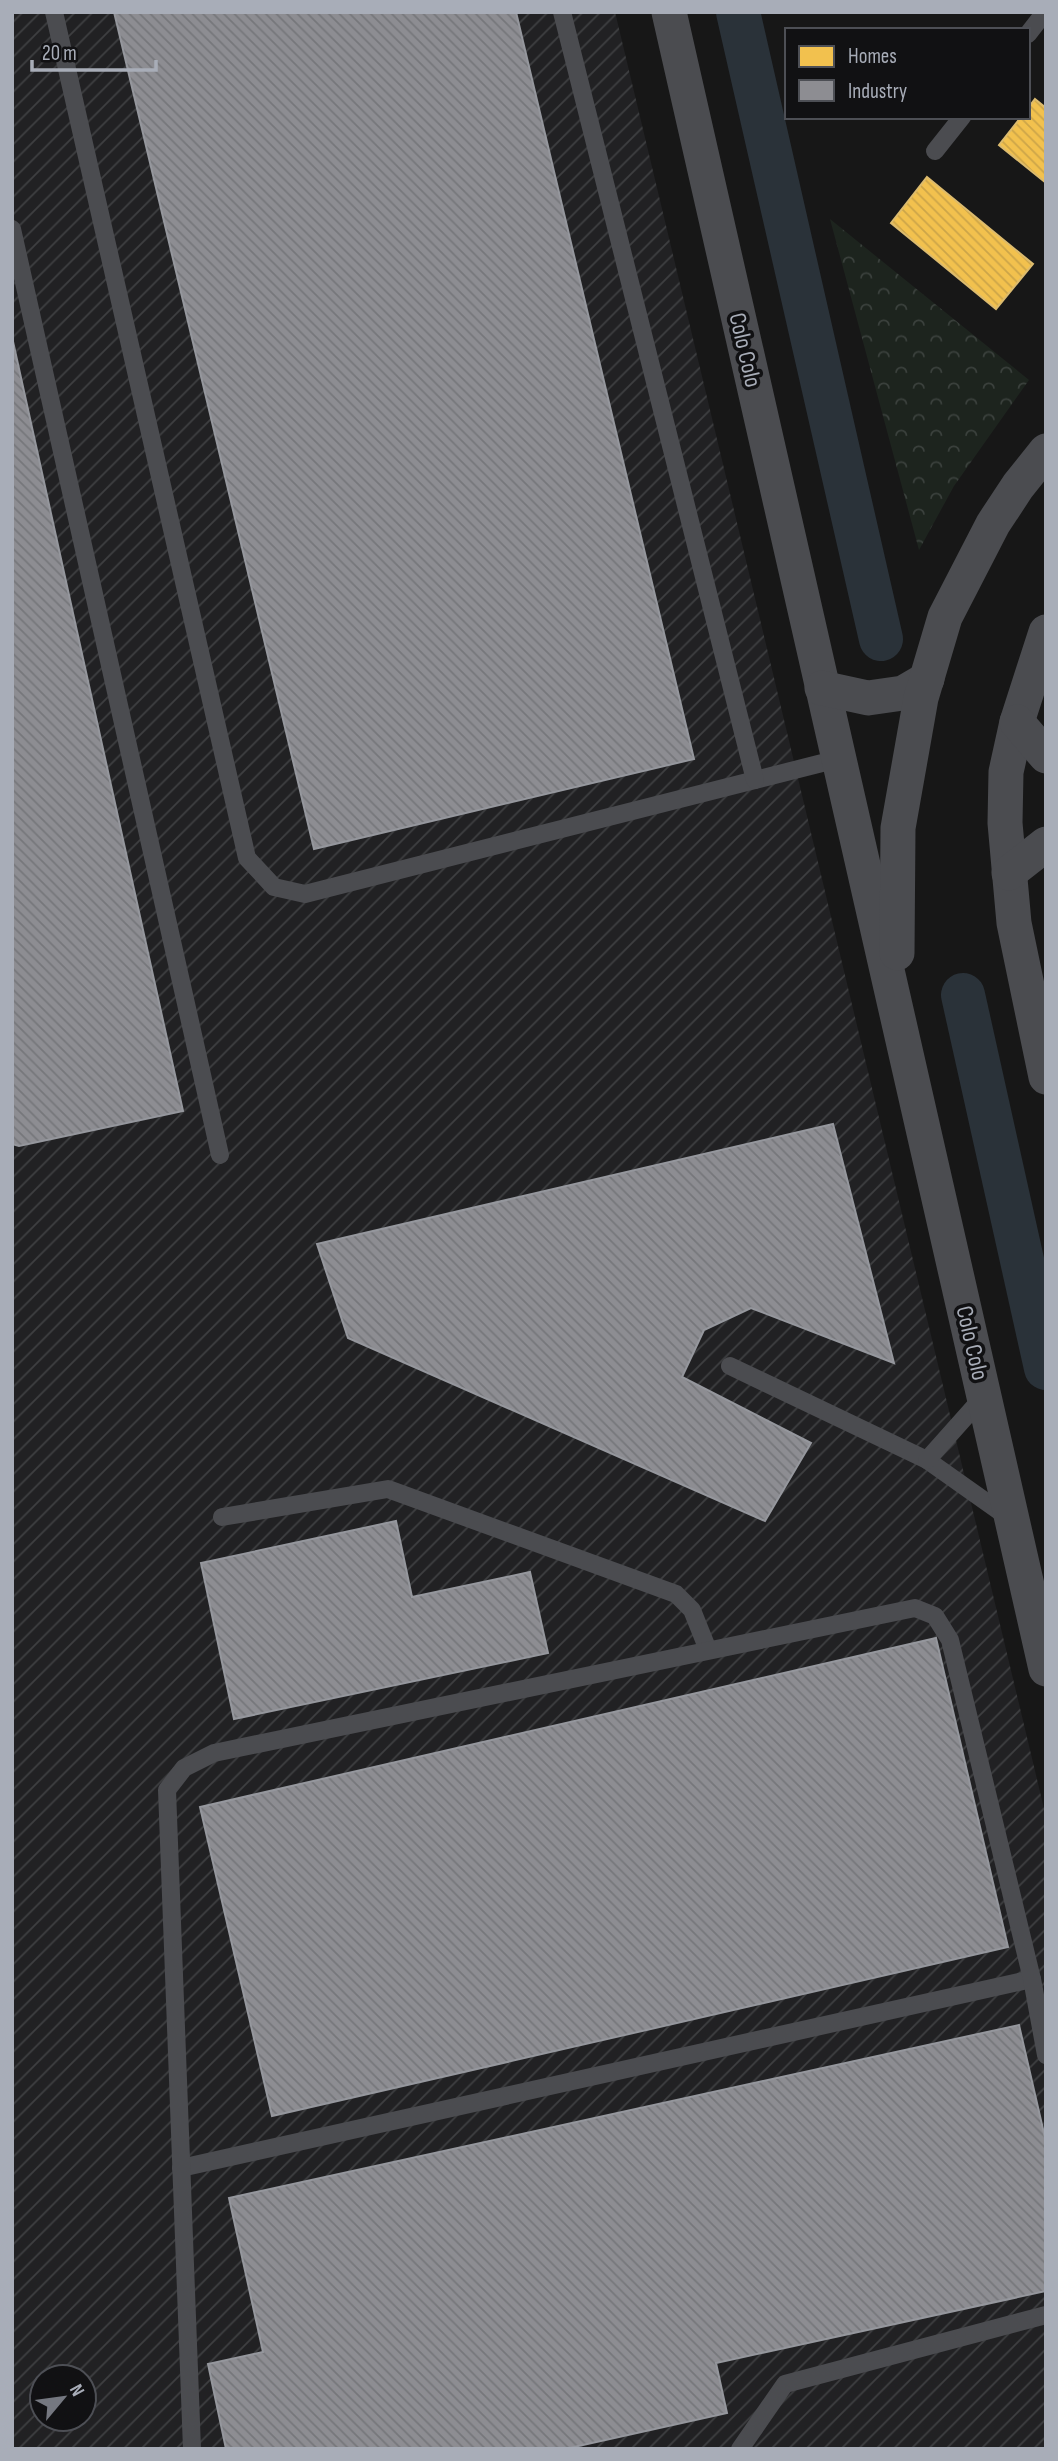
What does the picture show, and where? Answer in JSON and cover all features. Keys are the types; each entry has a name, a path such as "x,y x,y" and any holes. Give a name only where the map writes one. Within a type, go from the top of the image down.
{"street":[{"name":"Colo Colo","path":"669,12 1046,1670"},
{"name":"Colo Colo","path":"897,1016 898,828 921,698 945,617 993,524 1046,451"},
{"path":"1046,632 1017,722 1006,772 1005,823 1014,923 1046,1077"},
{"path":"822,688 868,698 903,693 927,679"},
{"path":"1017,722 1046,756"},
{"path":"1009,873 1046,844"}],"lane":[{"path":"54,12 247,858 274,887 305,894 838,759"},
{"path":"562,12 755,780"},
{"path":"1030,31 1045,12"},
{"path":"935,151 960,119"},
{"path":"12,229 220,1155"},
{"path":"730,1366 927,1460 1012,1521"},
{"path":"927,1460 984,1396"},
{"path":"222,1517 388,1489 676,1594 692,1610 708,1650"},
{"path":"192,2449 167,1790 184,1768 214,1753 915,1608 935,1616 950,1640 1032,1979 1046,2055"},
{"path":"181,2168 1032,1979"},
{"path":"740,2449 785,2384 1046,2315"}],"shaded area":[{"path":"12,12 615,12 1046,1817 1046,2449 12,2449"}],"green space":[{"path":"830,219 1029,380 954,486 919,550"}],"building: Homes":[{"path":"1035,99 1046,108 1046,183 999,145 1019,119 1030,119 1030,105"},
{"path":"927,177 1033,264 996,309 891,223"}],"building: Industry":[{"path":"114,12 516,12 694,759 314,849"},
{"path":"12,337 183,1111 19,1146 12,1144"},
{"path":"833,1124 894,1363 751,1308 704,1330 682,1377 811,1443 765,1521 348,1338 317,1244"},
{"path":"396,1521 412,1597 530,1572 548,1653 234,1719 201,1563"},
{"path":"936,1638 1008,1947 272,2116 200,1807"},
{"path":"1019,2025 1046,2142 1046,2291 716,2363 727,2413 565,2449 226,2449 208,2364 263,2352 229,2198"}],"waterway":[{"path":"738,12 881,639"},
{"path":"963,995 1046,1368"}]}
